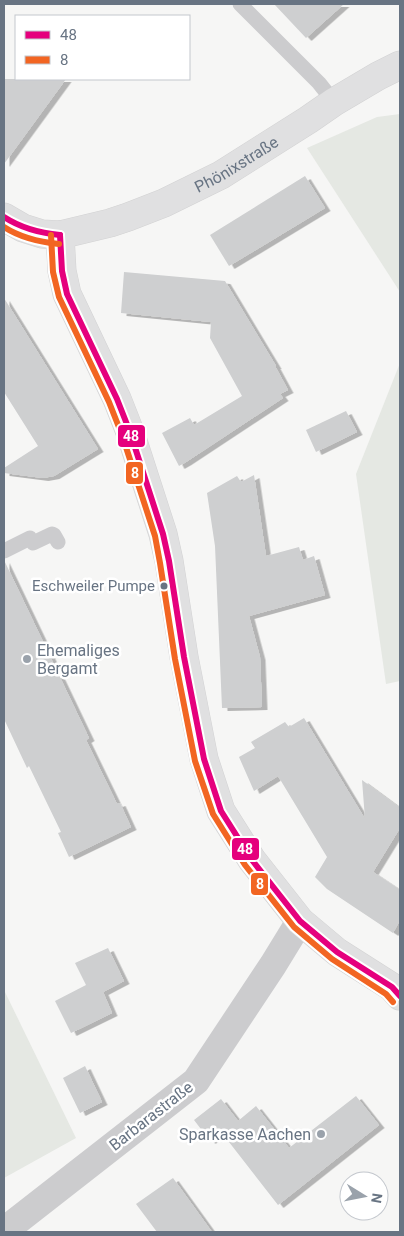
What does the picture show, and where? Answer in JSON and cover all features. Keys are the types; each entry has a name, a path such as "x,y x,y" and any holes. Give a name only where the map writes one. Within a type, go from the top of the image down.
{"main road":[{"name":"Phönixstraße","path":"60,235 128,217 164,203 221,175 334,102 400,65"},
{"path":"4,217 23,228 42,234 60,235 62,271 66,294 117,399 130,432 163,534 204,759 221,811 252,860 300,921 337,952 392,987 400,996"}],"street":[{"name":"Barbarastraße","path":"4,1231 196,1081 300,921"}],"lane":[{"path":"240,4 319,83 334,102"},
{"path":"4,551 30,538 33,544 52,534 58,542"}],"shaded area":[{"path":"400,114 400,292 307,148 377,117"},
{"path":"400,363 400,681 386,684 356,474"},
{"path":"4,990 76,1138 4,1178"}],"building":[{"path":"274,4 344,4 306,38"},
{"path":"4,79 65,80 4,164"},
{"path":"305,176 325,208 229,266 210,235"},
{"path":"124,272 225,281 276,366 288,390 280,394 283,398 179,466 162,433 190,418 194,425 242,396 210,338 211,322 121,313"},
{"path":"4,298 98,449 54,476 43,478 4,473 4,468 38,446 4,392"},
{"path":"346,411 357,432 316,452 306,430"},
{"path":"254,475 266,556 299,547 303,560 314,556 325,595 249,616 260,657 262,707 222,708 215,546 207,493 237,476 241,482"},
{"name":"Ehemaliges Bergamt","path":"4,560 89,738 86,740 117,804 120,803 131,827 69,857 58,833 61,832 29,766 27,768 4,719"},
{"path":"304,718 365,819 362,780 400,808 400,828 373,872 400,890 400,920 393,933 327,889 315,877 327,857 278,776 254,791 239,757 255,748 251,742 285,722 289,727"},
{"path":"108,948 124,981 103,992 112,1013 71,1033 55,1001 86,985 75,963"},
{"path":"85,1066 102,1102 80,1113 63,1078"},
{"path":"356,1096 379,1125 278,1205 222,1133 224,1131 210,1141 194,1120 221,1099 238,1121 256,1106 289,1148"},
{"path":"173,1178 212,1232 157,1232 136,1204"}],"transit line":[{"name":"48","path":"4,217 30,229 60,235"},
{"name":"8","path":"4,227 30,239 59,244"},
{"name":"8","path":"51,235 53,272 59,297 109,402 122,435 155,536 175,659 195,761 213,814 245,865 294,927 332,959 386,994 393,1002"},
{"name":"48","path":"60,235 62,271 67,294 117,399 130,432 163,534 204,759 221,811 252,860 300,921 337,952 392,987 400,996"}],"place":[{"name":"Eschweiler Pumpe","path":"164,586"},
{"name":"Ehemaliges Bergamt","path":"27,659"},
{"name":"Sparkasse Aachen","path":"321,1134"}]}
